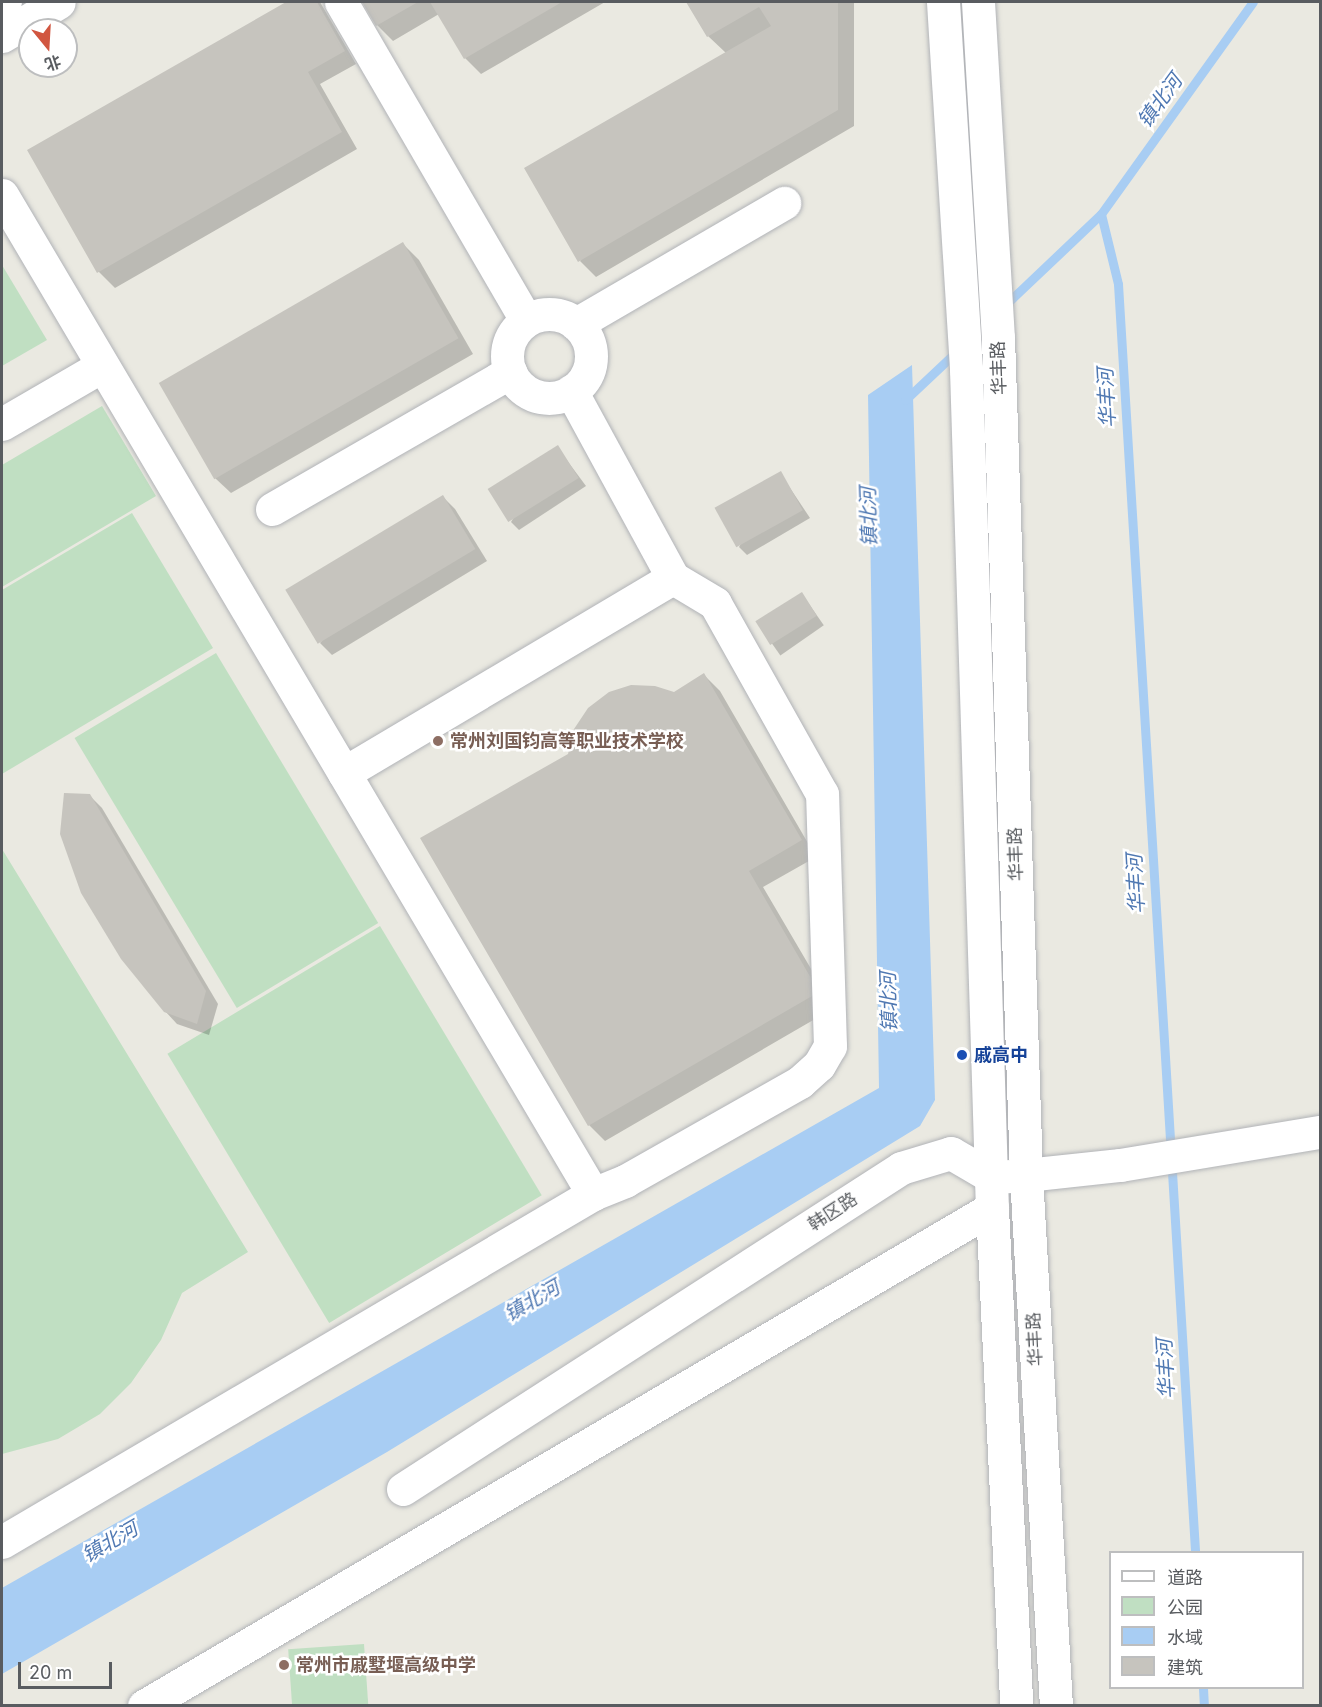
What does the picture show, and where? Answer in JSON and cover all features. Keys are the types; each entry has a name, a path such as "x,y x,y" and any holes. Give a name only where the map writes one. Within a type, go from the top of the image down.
{"street":[{"path":"2,36 59,2"},
{"path":"340,2 526,320"},
{"name":"华丰路","path":"943,2 966,369 992,1193 1016,1706"},
{"name":"华丰路","path":"978,2 996,289 1026,1175 1056,1706"},
{"path":"2,195 593,1194"},
{"path":"576,324 783,203"},
{"path":"552,314 576,324 590,346 591,359 581,383 571,391 543,398 518,384 510,372 509,343 526,320 552,314"},
{"path":"2,424 102,366"},
{"path":"272,509 510,372"},
{"path":"2,1542 593,1194 625,1181 800,1082 819,1065 830,1046 822,794 715,603 673,578 571,391"},
{"path":"344,773 673,578"},
{"path":"144,1706 992,1193 1026,1175 1120,1164 1320,1132"},
{"name":"韩区路","path":"403,1489 901,1168 951,1153 992,1193"}],"green space":[{"path":"2,265 47,340 2,366"},
{"path":"102,406 156,496 2,587 2,465"},
{"path":"132,513 213,648 2,774 2,590"},
{"path":"216,653 378,923 237,1008 75,738"},
{"path":"2,849 248,1252 182,1293 161,1340 131,1383 100,1414 58,1439 2,1454"},
{"path":"380,926 542,1195 329,1323 167,1054"},
{"path":"364,1644 368,1705 292,1706 288,1649"}],"water":[{"path":"912,365 935,1100 920,1126 387,1452 2,1674 2,1588 879,1088 868,395"}],"building":[{"path":"286,2 317,2 345,51 308,72 342,132 97,273 27,150"},
{"path":"362,2 418,2 376,26"},
{"path":"430,2 562,2 464,59"},
{"path":"686,2 838,2 838,110 578,262 524,168 771,26 759,7 707,37"},
{"path":"403,242 458,338 214,479 159,383"},
{"path":"558,445 579,478 508,522 488,489"},
{"path":"781,471 803,510 736,547 715,508"},
{"path":"443,495 475,549 318,644 285,590"},
{"path":"802,592 817,616 770,645 755,621"},
{"path":"704,673 802,840 749,871 819,992 588,1126 420,838 568,754 574,729 588,708 609,692 631,685 655,686 674,692"},
{"path":"64,793 90,794 206,991 197,1024 164,1012 121,959 81,893 60,834"}],"waterway":[{"name":"镇北河","path":"1003,307 1101,214 1253,2"},
{"name":"华丰河","path":"1101,214 1118,284 1195,1551"},
{"name":"镇北河","path":"905,400 956,352"},
{"name":"华丰河","path":"1203,1689 1204,1706"}],"place":[{"name":"常州刘国钧高等职业技术学校","path":"438,741"},
{"name":"戚高中","path":"962,1055"},
{"name":"常州市戚墅堰高级中学","path":"284,1665"}]}
